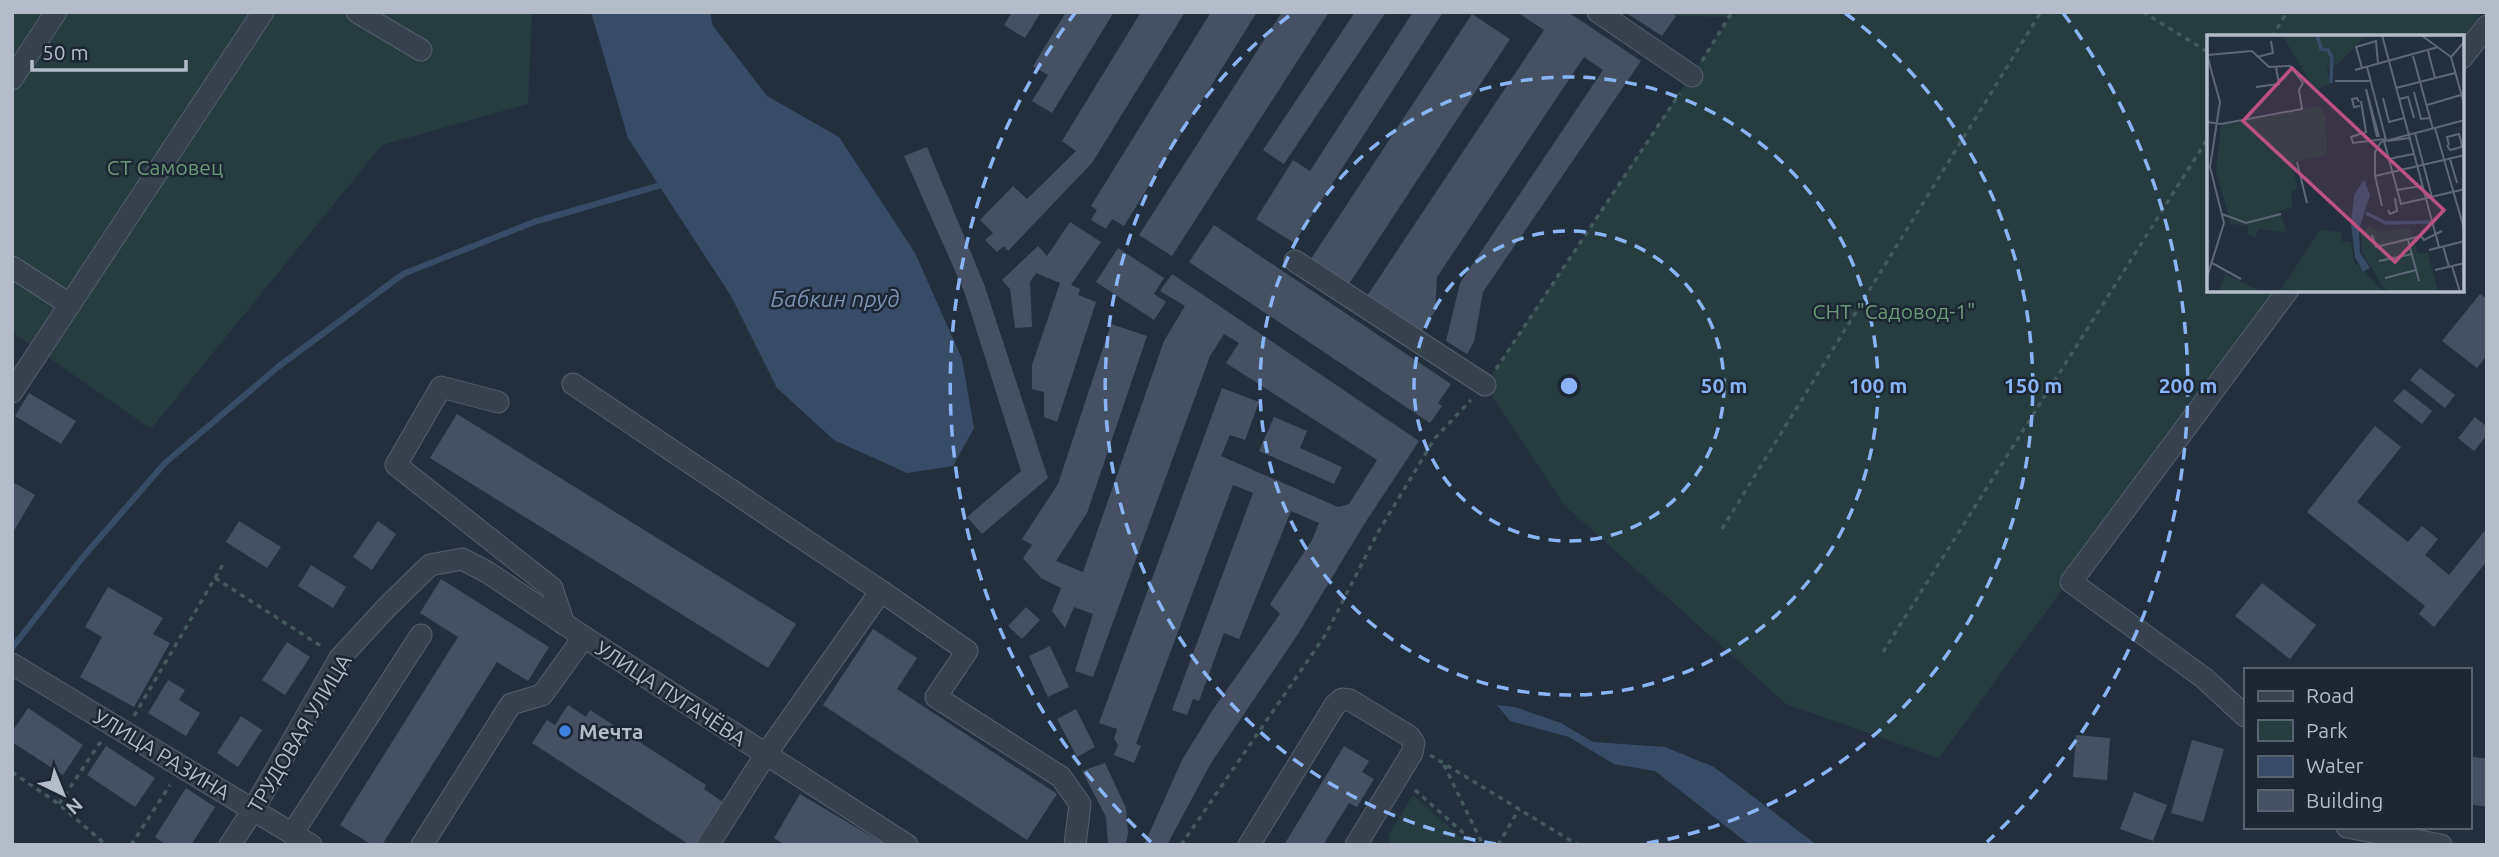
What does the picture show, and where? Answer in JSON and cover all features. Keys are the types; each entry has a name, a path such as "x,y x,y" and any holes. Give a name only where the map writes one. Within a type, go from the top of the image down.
{"street":[{"path":"12,79 56,12"},
{"path":"12,392 263,12"},
{"path":"357,12 421,50"},
{"path":"1598,12 1692,76"},
{"path":"2464,55 2487,26"},
{"path":"1295,261 1485,385"},
{"path":"12,267 69,304"},
{"path":"2244,715 2204,678 2071,582 2287,292"},
{"path":"573,384 967,651 936,697 1061,777 1080,804 1074,845"},
{"path":"498,402 441,387 396,465 552,589 564,624"},
{"name":"УЛИЦА ПУГАЧЁВА","path":"430,565 462,559 487,572 584,638 907,845"},
{"name":"ТРУДОВАЯ УЛИЦА","path":"230,845 254,810 340,658 430,565"},
{"path":"708,845 766,754 881,591"},
{"path":"301,839 421,635"},
{"path":"422,845 511,704 542,695 584,638"},
{"name":"УЛИЦА РАЗИНА","path":"12,664 301,839"},
{"path":"1249,845 1335,705 1342,699 1350,701 1409,736 1413,745 1412,753 1356,845"},
{"path":"2357,829 2441,845"}],"path":[{"path":"1181,845 1326,634 1377,534 1436,438 1485,385 1732,12"},
{"path":"1722,529 2041,12"},
{"path":"2143,12 2207,51"},
{"path":"2273,35 2287,12"},
{"path":"1883,652 2207,140"},
{"path":"59,804 99,744 124,731 225,561"},
{"path":"215,578 340,658"},
{"path":"1413,745 1578,845"},
{"path":"1443,763 1483,845"},
{"path":"131,845 182,766"},
{"path":"12,772 59,804 106,845"},
{"path":"1415,790 1477,845"},
{"path":"1498,845 1519,809"}],"green space":[{"name":"СТ Самовец","path":"12,12 532,12 528,104 382,145 151,429 12,332"},
{"name":"СНТ \"Садовод-1\"","path":"1670,12 2482,12 2464,37 2464,35 2207,35 2207,292 2279,292 1939,758 1786,704 1564,505 1485,385 1730,17 1676,16"},
{"path":"1413,795 1469,845 1390,845 1388,836"}],"water":[{"name":"Бабкин пруд","path":"591,12 710,12 713,26 767,96 839,137 915,253 962,359 974,428 953,466 907,473 834,440 777,388 731,296 628,138"},
{"path":"1497,705 1515,707 1561,723 1593,742 1665,747 1714,767 1817,845 1750,845 1655,771 1614,764 1569,737 1510,721"}],"building":[{"path":"1012,12 1041,12 1025,38 1004,25"},
{"path":"1066,12 1114,12 1052,113 1032,101 1048,75 1033,66"},
{"path":"1141,12 1185,12 1092,163 1008,251 1004,246 997,252 985,240 993,233 980,220 1013,186 1027,199 1076,151 1062,141"},
{"path":"1211,12 1257,12 1124,226 1112,219 1106,229 1091,220 1097,210 1091,206"},
{"path":"1282,12 1329,12 1172,256 1139,235"},
{"path":"1355,12 1386,12 1284,164 1263,150"},
{"path":"1413,12 1443,12 1294,243 1256,219 1293,160 1310,171"},
{"path":"1517,12 1568,12 1641,61 1483,292 1474,342 1467,354 1446,341 1460,283 1603,70 1584,57 1437,277 1435,311 1421,332 1367,296 1544,30"},
{"path":"1625,12 1670,12 1676,16 1662,36"},
{"path":"1472,14 1510,39 1349,284 1311,259"},
{"path":"927,147 984,284 1048,478 982,534 967,517 1021,471 964,291 904,156"},
{"path":"1070,222 1101,242 1071,285 1080,289 1078,295 1096,302 1057,422 1044,417 1044,392 1032,389 1032,365 1060,283 1036,273 1030,282 1032,327 1015,328 1010,289 1002,280 1038,246 1047,256"},
{"path":"1214,225 1451,384 1438,403 1442,406 1430,423 1189,262"},
{"path":"1118,248 1164,278 1154,294 1166,302 1154,320 1096,282"},
{"path":"1172,274 1419,441 1363,526 1298,634 1211,763 1167,845 1144,845 1182,760 1212,711 1280,614 1270,604 1312,540 1319,523 1291,511 1239,639 1224,633 1199,701 1193,699 1187,715 1172,710 1253,493 1233,485 1136,744 1141,746 1134,763 1114,755 1118,745 1114,739 1117,729 1099,723 1222,388 1259,402 1245,440 1230,435 1221,456 1338,507 1349,504 1377,460 1226,363 1239,343 1224,334 1210,356 1093,677 1075,671 1093,614 1074,607 1065,628 1052,611 1061,588 1041,578 1023,558 1032,545 1022,539 1058,484 1111,324 1147,336 1087,513 1056,561 1083,572 1164,341 1185,306 1160,291"},
{"path":"2480,294 2487,299 2487,355 2477,368 2442,341"},
{"path":"2420,368 2455,395 2445,408 2410,380"},
{"path":"2404,389 2432,411 2422,424 2393,401"},
{"path":"29,393 76,421 61,444 15,416"},
{"path":"457,414 796,624 768,668 430,458"},
{"path":"1274,417 1307,431 1300,448 1342,467 1334,484 1259,451"},
{"path":"2475,417 2487,427 2487,435 2474,451 2458,438"},
{"path":"2375,426 2401,447 2357,502 2408,542 2422,526 2438,539 2425,555 2449,575 2487,528 2487,561 2434,627 2419,614 2425,606 2307,512"},
{"path":"15,483 35,495 12,534 12,488"},
{"path":"239,521 281,547 267,568 226,542"},
{"path":"378,521 396,534 372,570 353,557"},
{"path":"311,565 346,587 333,608 298,586"},
{"path":"441,579 549,647 528,681 497,662 382,845 372,845 340,825 458,637 420,613"},
{"path":"2262,583 2316,625 2290,659 2235,616"},
{"path":"108,587 163,618 153,634 170,643 134,707 80,677 102,637 85,627"},
{"path":"1026,607 1040,620 1022,639 1008,626"},
{"path":"873,629 917,658 897,689 1057,794 1027,840 823,705"},
{"path":"287,642 310,657 285,695 262,680"},
{"path":"1050,646 1069,687 1048,697 1029,656"},
{"path":"168,680 185,690 179,700 200,713 186,736 148,713"},
{"path":"568,705 586,717 590,710 706,785 704,789 723,802 703,845 690,845 532,743 547,720 555,725"},
{"path":"28,708 83,745 63,775 12,742 12,732"},
{"path":"1076,709 1095,747 1077,757 1057,719"},
{"path":"241,716 262,730 238,767 217,753"},
{"path":"2076,735 2110,738 2107,780 2073,777"},
{"path":"2192,740 2224,749 2203,822 2171,813"},
{"path":"106,746 155,778 135,807 87,775"},
{"path":"1344,746 1369,761 1362,772 1374,779 1357,807 1349,803 1323,845 1284,845"},
{"path":"2471,756 2487,759 2487,807 2471,804"},
{"path":"1105,763 1126,808 1126,845 1108,845 1106,817 1082,771"},
{"path":"186,788 215,807 191,845 166,845 155,837"},
{"path":"2134,792 2167,805 2153,841 2120,829"},
{"path":"800,794 886,845 785,845 774,838"}],"waterway":[{"path":"12,648 83,557 165,463 278,367 403,274 534,222 661,185"}],"place":[{"name":"Мечта","path":"565,731"}]}
